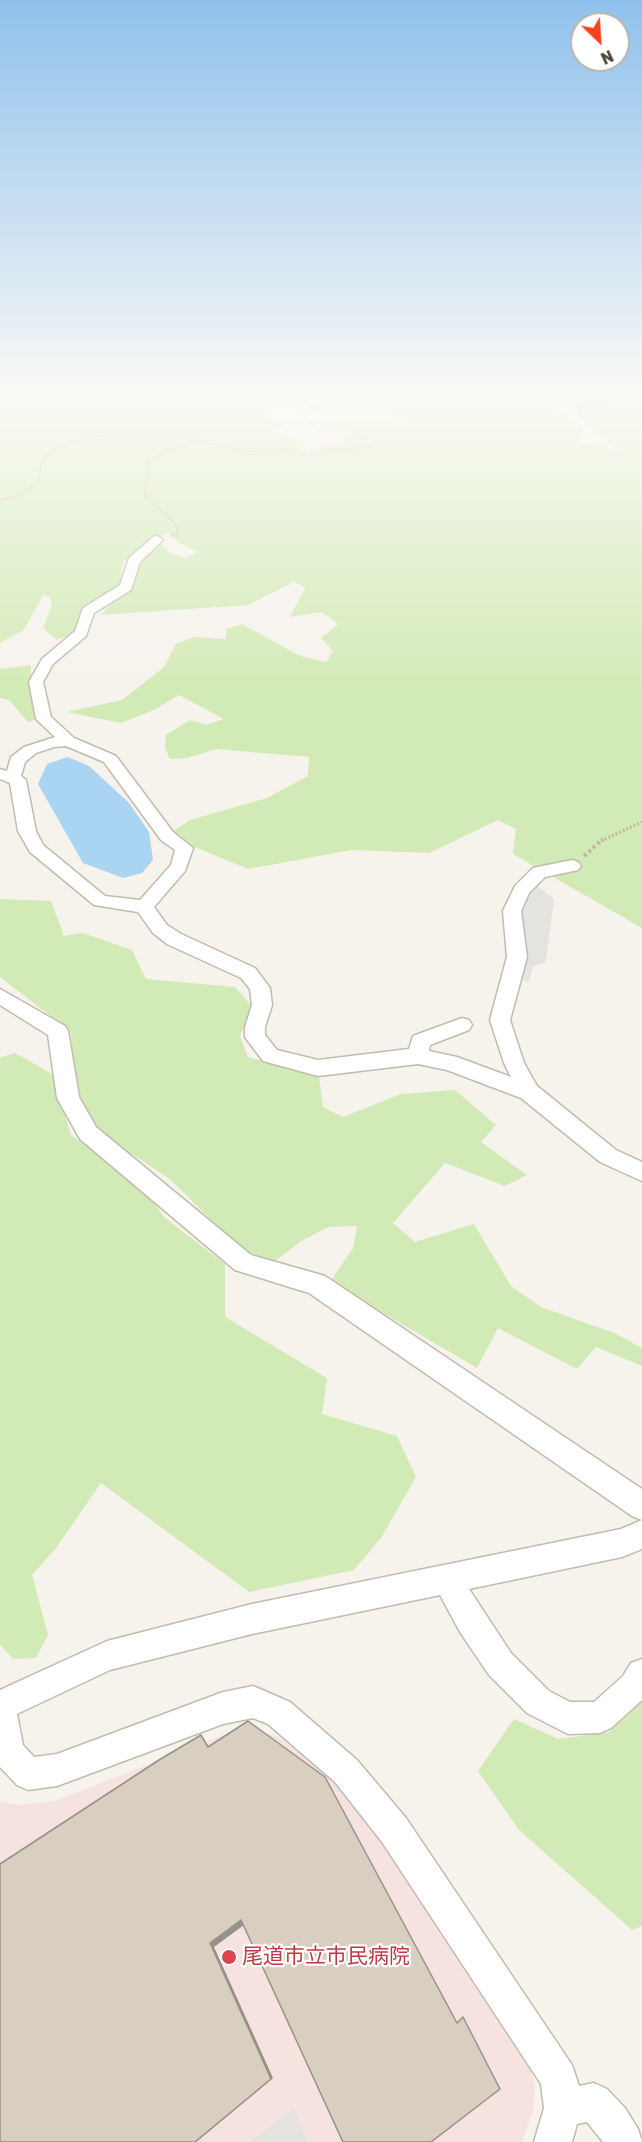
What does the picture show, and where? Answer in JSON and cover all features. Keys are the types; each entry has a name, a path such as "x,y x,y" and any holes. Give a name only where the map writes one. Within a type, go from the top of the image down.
{"street":[{"path":"144,907 178,867 184,848 167,836 110,759 68,741 44,718 36,682 47,662 81,633 88,611 126,587 134,561 157,540"},
{"path":"5,776 14,774 17,760 30,750 52,742 68,741"},
{"path":"5,776 18,780 27,831 36,848 100,901 144,907 160,929 174,939 248,973 260,988 262,1005 255,1027 255,1037 270,1056 318,1068 418,1056 450,1063 502,1080 529,1092 608,1156 642,1172"},
{"path":"529,1092 514,1063 500,1020 517,957 512,911 521,890 539,872 572,866"},
{"path":"0,996 58,1031 68,1098 88,1133 244,1263 316,1284 642,1506"},
{"path":"418,1056 420,1041 462,1025"},
{"path":"0,1706 107,1656 252,1619 622,1543 642,1534"},
{"path":"447,1578 471,1621 500,1664 538,1702 568,1718 600,1717 634,1687 642,1674"},
{"path":"0,1710 9,1753 28,1774 57,1770 224,1707 253,1702 279,1713 346,1771 394,1830 560,2078 558,2125"},
{"path":"558,2125 594,2102 612,2121 625,2142"}],"path":[{"path":"0,500 18,496"},
{"path":"146,496 175,523 179,534 157,540"},
{"path":"572,866 603,839 642,822"}],"shaded area":[{"path":"528,879 554,899 546,962 533,967 529,982 505,974"},
{"name":"尾道市立市民病院","path":"236,1730 262,1732 276,1736 289,1745 335,1784 385,1844 531,2069 535,2089 533,2111 522,2142 0,2142 0,1801 18,1805 55,1801"},
{"path":"294,2108 308,2142 250,2142"}],"green space":[{"path":"0,496 642,496 642,928 513,854 516,829 498,820 429,853 352,850 248,869 195,847 174,831 190,820 267,798 308,776 309,757 217,749 187,758 170,759 165,748 166,735 190,720 206,725 224,719 179,695 156,709 121,723 67,712 122,700 164,667 176,644 193,637 226,639 226,629 242,624 300,656 326,662 333,651 321,638 338,624 322,612 290,617 305,588 294,582 248,605 101,615 116,598 137,564 160,543 170,553 185,558 197,552 179,543 168,533 148,540 123,563 119,587 83,610 77,632 57,640 43,628 52,605 49,596 43,595 24,630 0,643"},
{"path":"31,665 31,680 40,718 28,722 9,700 0,698 0,669"},
{"path":"0,899 51,901 64,936 83,933 132,950 146,979 235,987 253,1007 240,1036 248,1057 319,1077 323,1107 343,1117 401,1094 455,1090 496,1125 481,1142 527,1175 505,1186 445,1163 393,1223 415,1242 474,1224 511,1286 541,1307 614,1333 642,1348 642,1366 596,1347 577,1369 498,1328 477,1368 330,1282 353,1248 357,1226 328,1227 300,1242 275,1261 240,1249 171,1180 89,1122 74,1092 71,1032 0,977"},
{"path":"15,1053 52,1074 71,1135 141,1185 164,1217 225,1264 225,1317 327,1378 322,1414 397,1436 416,1477 381,1538 354,1570 249,1592 101,1483 56,1548 32,1575 48,1635 36,1658 13,1659 0,1644 0,1058"},
{"path":"642,1701 642,1926 632,1930 519,1830 478,1771 514,1719 558,1739 609,1732"}],"water":[{"path":"68,757 89,766 129,803 149,832 153,860 142,873 123,878 83,863 38,784 47,764"}],"building":[{"name":"尾道市立市民病院","path":"248,1721 325,1777 457,2023 463,2017 500,2089 431,2142 343,2142 241,1920 210,1943 271,2079 195,2142 0,2142 0,1864 201,1735 208,1747"}],"place":[{"name":"尾道市立市民病院","path":"229,1957"}]}
